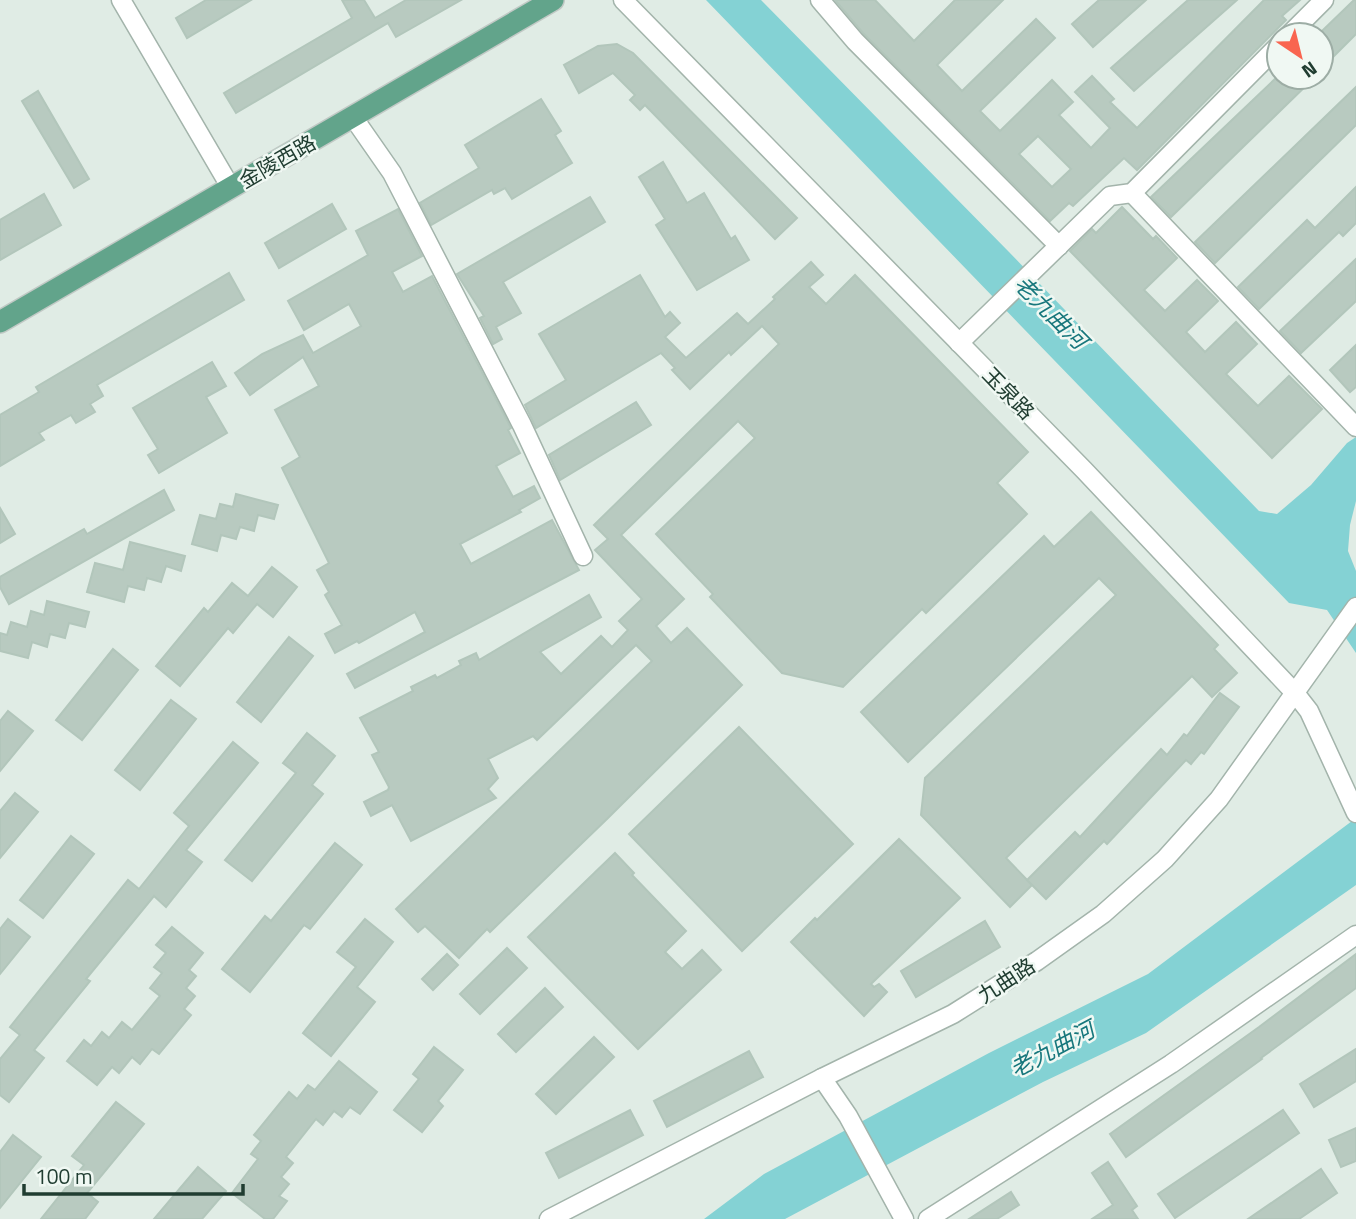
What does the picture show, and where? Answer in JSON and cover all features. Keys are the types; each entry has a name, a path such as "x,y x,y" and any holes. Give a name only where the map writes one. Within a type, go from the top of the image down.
{"main road":[{"name":"金陵西路","path":"0,323 553,0"}],"street":[{"path":"121,0 231,188"},
{"name":"玉泉路","path":"623,0 960,342 1295,693 1309,711 1353,807"},
{"path":"820,0 855,41 1059,246"},
{"path":"1303,21 1324,0"},
{"path":"960,342 1110,196 1132,193 1265,59"},
{"path":"353,117 392,173 522,425 583,556"},
{"path":"1132,193 1352,422"},
{"name":"九曲路","path":"549,1219 822,1078 953,1014 1037,961 1103,914 1165,859 1219,799 1356,607"},
{"path":"928,1219 1171,1065 1356,935"},
{"path":"822,1078 848,1116 904,1219"}],"water":[{"name":"老九曲河","path":"706,0 761,0 1259,511 1277,514 1311,485 1347,443 1356,437 1356,501 1350,525 1348,551 1356,571 1356,653 1327,610 1289,603"},
{"name":"老九曲河","path":"1356,818 1356,885 1146,1033 1043,1082 785,1219 704,1219 764,1174 989,1053 1148,974"}],"building":[{"path":"206,0 251,0 187,38 176,18"},
{"path":"342,0 364,0 375,18 406,0 461,0 396,37 388,23 236,113 224,93 352,18"},
{"path":"835,0 875,0 914,41 955,0 1003,0 937,65 962,91 1036,19 1055,38 980,111 1000,131 1052,80 1073,102 1059,115 1091,148 1110,128 1075,92 1092,76 1114,99 1110,102 1137,128 1264,0 1300,0 1282,16 1285,21 1265,21 1265,41 1137,170 1124,158 1073,206 1069,203 1050,221 863,33","holes":["1038,136 1071,169 1052,187 1019,154"]},
{"path":"1099,0 1146,0 1093,47 1072,24"},
{"path":"1188,0 1237,0 1134,91 1111,68"},
{"path":"1356,0 1356,34 1335,55 1335,21 1332,21"},
{"path":"617,44 633,53 797,218 775,239 645,105 640,110 630,100 635,95 613,73 579,93 564,65 598,46"},
{"path":"1356,87 1356,125 1215,263 1195,242"},
{"path":"1265,88 1265,91 1301,91 1171,217 1151,197"},
{"path":"38,91 89,179 74,188 22,101"},
{"path":"541,99 561,131 555,135 572,163 512,199 505,188 494,194 492,190 431,225 420,203 479,168 465,145"},
{"path":"663,162 687,203 704,193 731,239 735,236 749,260 697,290 656,225 665,219 639,177"},
{"path":"1356,187 1356,223 1343,236 1339,232 1259,309 1238,287 1307,220 1315,228"},
{"path":"44,194 61,225 0,260 0,220"},
{"path":"590,197 605,222 503,282 521,313 496,327 502,339 493,344 480,318 484,316 457,274"},
{"path":"332,204 346,229 279,268 265,243"},
{"path":"1122,207 1153,239 1156,236 1177,258 1144,290 1165,311 1197,280 1218,301 1186,332 1205,352 1236,322 1257,344 1226,374 1258,406 1289,376 1322,409 1272,458 1070,251 1092,229 1096,233"},
{"path":"398,209 422,256 392,272 403,292 432,276 511,428 508,430 520,453 496,466 513,497 534,486 540,498 519,510 521,512 460,544 471,564 552,520 579,570 355,688 347,674 425,632 415,612 335,653 325,634 342,625 325,595 329,592 317,570 329,563 282,468 300,457 275,410 319,386 303,357 250,395 235,373 262,354 303,335 313,353 361,326 349,304 304,330 288,301 368,255 356,231"},
{"path":"1356,259 1356,301 1301,353 1280,331"},
{"path":"811,262 823,275 809,287 826,304 855,275 1028,452 997,483 1027,514 926,613 922,609 843,687 782,673 710,597 713,594 656,534 755,438 738,421 621,535 684,599 656,626 671,643 687,628 742,685 490,932 487,929 459,958 425,926 418,932 396,909 652,661 636,645 537,740 533,736 488,759 498,778 488,789 496,798 411,841 392,805 371,816 364,802 389,787 372,755 379,752 360,718 413,691 411,687 435,675 437,678 461,665 459,661 476,653 479,660 589,595 601,617 540,652 561,674 601,636 612,647 628,630 619,621 642,599 595,550 608,539 594,525 779,344 762,326 731,355 729,352 690,389 661,353 536,428 525,405 566,380 539,334 640,275 665,317 670,312 680,323 665,337 686,358 737,313 748,324"},
{"path":"229,273 244,300 97,385 103,396 90,404 95,412 76,423 71,415 39,433 44,440 0,466 0,415 39,392 36,387"},
{"path":"1356,345 1356,387 1350,392 1330,370"},
{"path":"212,362 226,386 206,397 227,433 159,473 148,455 158,449 133,408"},
{"path":"636,402 651,425 560,480 549,455"},
{"path":"164,490 174,510 9,604 0,587 0,577 84,529 87,534"},
{"path":"236,494 278,505 274,519 258,515 254,531 240,527 236,539 221,535 217,551 192,544 200,515 216,519 220,504 233,507"},
{"path":"0,508 15,534 0,543"},
{"path":"1091,512 1218,645 1214,649 1237,673 1212,697 1192,676 1006,858 1032,885 1010,907 921,815 925,778 1116,595 1099,578 908,762 861,712 1044,536 1054,547"},
{"path":"130,542 185,556 181,571 166,566 161,582 147,578 144,590 128,586 124,602 87,592 95,563 123,570"},
{"path":"272,567 297,587 273,617 257,604 233,633 228,628 180,686 156,666 204,608 208,612 232,583 248,596"},
{"path":"47,601 89,612 85,627 69,623 65,638 50,634 47,647 32,642 28,658 0,651 0,633 7,635 11,622 27,627 31,611 44,615"},
{"path":"289,637 313,656 261,722 237,702"},
{"path":"113,649 138,670 82,740 56,720"},
{"path":"1220,693 1239,707 1204,754 1201,752 1191,764 1186,760 1107,844 1104,841 1046,899 1027,880 1075,832 1080,837 1161,749 1167,755 1184,734 1187,736"},
{"path":"171,700 196,719 140,790 115,770"},
{"path":"8,711 33,731 0,771 0,721"},
{"path":"739,727 853,844 742,951 629,834"},
{"path":"307,733 335,756 312,785 323,794 252,881 225,860 296,773 283,763"},
{"path":"233,742 258,763 186,850 202,862 166,907 154,896 86,979 90,981 34,1050 44,1058 9,1102 0,1095 0,1059 20,1035 10,1027 128,880 139,889 189,826 174,813"},
{"path":"15,793 38,812 0,858 0,811"},
{"path":"71,836 94,854 43,918 20,900"},
{"path":"899,839 960,898 871,984 874,987 879,984 887,992 864,1016 791,942"},
{"path":"335,843 362,865 310,929 304,925 250,992 222,969 265,916 271,921"},
{"path":"615,853 634,873 632,875 686,931 665,952 682,969 702,950 721,970 638,1049 528,937"},
{"path":"8,919 30,937 0,974 0,929"},
{"path":"365,919 393,942 357,987 375,1002 331,1056 303,1033 356,967 337,952"},
{"path":"985,921 1000,947 916,997 901,971"},
{"path":"172,927 203,953 189,970 196,976 186,988 195,996 184,1009 191,1015 159,1054 152,1049 140,1064 132,1057 119,1073 112,1067 97,1085 67,1061 84,1040 91,1046 102,1032 109,1038 122,1022 132,1030 160,996 150,988 162,973 154,967 166,953 156,945"},
{"path":"507,948 527,968 480,1014 460,994"},
{"path":"447,954 458,965 433,990 422,979"},
{"path":"1356,954 1356,988 1126,1157 1110,1134"},
{"path":"545,988 563,1007 516,1052 498,1034"},
{"path":"594,1037 614,1057 556,1114 536,1094"},
{"path":"434,1047 463,1070 438,1101 443,1106 422,1132 394,1110 419,1079 413,1074"},
{"path":"1356,1049 1356,1081 1314,1107 1300,1084"},
{"path":"749,1051 763,1077 667,1127 654,1101"},
{"path":"339,1061 377,1092 360,1114 350,1107 342,1117 334,1111 323,1125 316,1119 286,1157 293,1163 281,1177 289,1184 279,1196 287,1201 273,1219 265,1219 232,1193 258,1159 251,1154 261,1141 254,1135 289,1092 297,1099 308,1085 315,1090"},
{"path":"116,1102 144,1124 87,1193 98,1202 85,1219 41,1219 84,1165 72,1156"},
{"path":"630,1110 643,1135 559,1178 546,1153"},
{"path":"1283,1110 1299,1133 1175,1218 1158,1194"},
{"path":"1356,1128 1356,1161 1341,1167 1329,1140"},
{"path":"13,1135 41,1157 0,1208 0,1152"},
{"path":"1108,1162 1137,1206 1132,1210 1138,1219 1092,1219 1113,1205 1092,1173"},
{"path":"198,1167 226,1191 202,1219 154,1219"},
{"path":"1321,1169 1337,1193 1299,1219 1248,1219"},
{"path":"1011,1192 1019,1205 997,1219 969,1219"}]}
